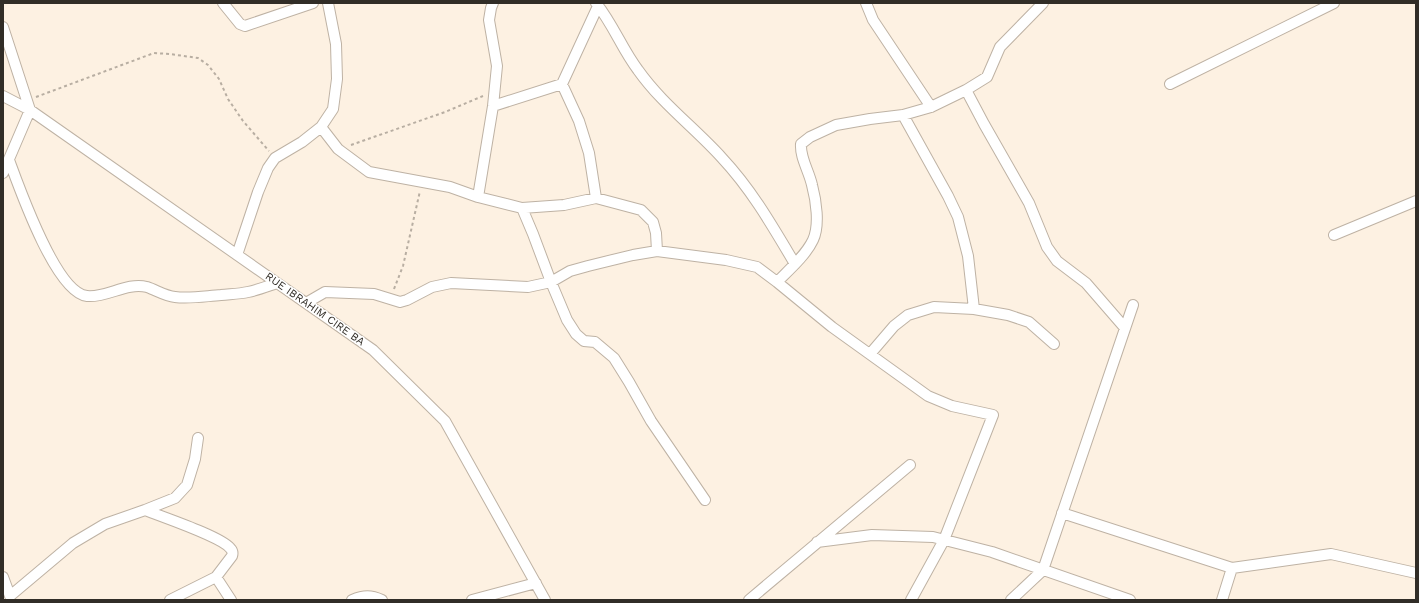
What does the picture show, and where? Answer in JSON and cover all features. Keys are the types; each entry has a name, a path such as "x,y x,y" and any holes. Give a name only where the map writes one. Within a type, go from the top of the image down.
{"street":[{"path":"223,3 240,24 245,26 313,3"},
{"path":"237,254 258,192 268,168 275,158 302,142 321,127 333,109 338,79 336,44 328,3"},
{"path":"478,197 493,106 497,66 489,20 493,3"},
{"path":"866,3 873,20 931,107"},
{"path":"777,282 813,240 817,222 813,185 801,151 801,144 810,137 836,125 902,115 931,107 987,78 1000,47 1043,3"},
{"path":"1170,84 1334,3"},
{"path":"596,198 589,153 579,121 562,84 597,4"},
{"path":"597,4 638,71 668,106 722,158 742,181 764,212 794,264"},
{"path":"3,27 28,105 3,173"},
{"path":"493,106 562,84"},
{"path":"966,90 1029,203 1047,247 1057,261 1086,283 1125,328"},
{"name":"RUE IBRAHIM CIRE BA","path":"3,96 28,105 373,350 444,421 545,600"},
{"path":"902,115 948,196 958,217 968,256 974,309"},
{"path":"321,127 338,150 369,172 450,188 522,208 564,205 596,198 641,210 649,216 653,222 656,233 657,251"},
{"path":"9,160 41,239 62,275 72,288 79,294 87,296 100,295 131,286 146,287 174,297 194,298 249,292 277,282"},
{"path":"1334,236 1416,201"},
{"path":"522,208 534,234 551,282 567,320 576,334 584,341 595,342 614,358 630,382 651,421 705,500"},
{"path":"306,303 325,292 374,294 400,302 432,287 451,283 528,287 551,282 570,271 633,255 657,251 726,260 756,267 777,282 832,327 928,396 952,406 993,415 944,540 911,600"},
{"path":"1010,600 1043,570 1133,304"},
{"path":"870,354 894,326 908,315 934,307 974,309 1008,315 1029,322 1054,344"},
{"path":"3,577 8,599 73,543 105,524 175,498 186,485 195,459 198,438"},
{"path":"749,600 910,465"},
{"path":"145,510 225,543 231,548 233,553 216,577 170,600"},
{"path":"1062,513 1232,568 1331,554 1416,574"},
{"path":"818,542 872,535 933,537 992,552 1130,600"},
{"path":"1222,600 1232,568"},
{"path":"216,577 231,600"},
{"path":"472,600 536,584"},
{"path":"352,600 358,597 372,596 382,600"}],"path":[{"path":"28,105 154,53 198,58 208,65 243,121 275,158"},
{"path":"338,150 445,112 494,91"},
{"path":"390,300 403,266 422,182"}]}
